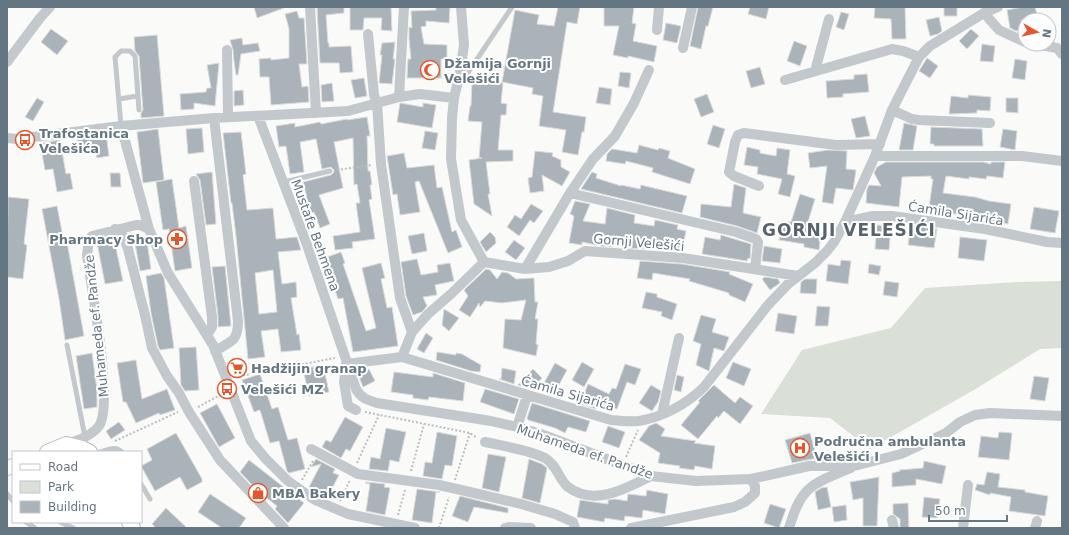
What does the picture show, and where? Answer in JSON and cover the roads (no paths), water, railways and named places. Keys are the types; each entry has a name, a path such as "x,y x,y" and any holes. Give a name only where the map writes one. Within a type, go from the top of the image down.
{"street":[{"path":"7,62 50,7"},
{"path":"310,7 316,113"},
{"path":"399,97 404,7"},
{"path":"402,357 412,332 428,314 484,262 461,220 451,159 452,118 464,45 461,7"},
{"path":"657,30 658,7"},
{"path":"683,48 692,7"},
{"path":"998,7 984,10 1000,30 1017,38"},
{"name":"Ćamila Sijarića","path":"345,360 402,357 527,396 611,420 642,420 662,414 685,403 704,387 768,305 827,251 845,222 875,156 892,110 919,57 930,46 984,10"},
{"path":"815,71 829,19"},
{"path":"368,34 374,95 377,103 381,164 400,298 412,332"},
{"path":"785,80 892,49 903,51 919,57"},
{"path":"227,50 228,117"},
{"path":"525,269 570,193 593,159 615,136 634,103 649,70"},
{"path":"7,138 17,139 122,126 214,118 316,113 356,109 399,97 420,94 455,95"},
{"path":"892,110 912,119 919,120 990,123"},
{"name":"Mustafe Behmena","path":"258,116 310,252 345,360"},
{"path":"214,118 238,321 238,334 232,340 215,351"},
{"path":"122,126 149,229 168,273 207,335 215,351 251,440 265,458 288,481 315,500 348,514 415,528"},
{"path":"760,186 734,176 729,172 735,142 738,135 744,133 836,146 880,144"},
{"path":"875,156 1022,156 1062,161"},
{"path":"194,182 212,317 212,327 207,335"},
{"name":"Gornji Velešići","path":"570,193 736,232 756,239 758,246 755,269"},
{"name":"Ćamila Sijarića","path":"845,222 874,216 892,216 985,229 1047,242 1062,243"},
{"name":"Muhameda ef. Pandže","path":"49,451 86,438 99,426 104,407 103,366 87,255 88,245 92,236 115,229 140,225 149,229"},
{"path":"115,229 123,236 128,249 152,348 167,376 220,460 284,528"},
{"name":"Gornji Velešići","path":"484,262 525,269 549,267 568,261 585,251 683,258 798,276"},
{"path":"662,414 679,338"},
{"path":"345,360 344,382 346,397 348,406 356,410"},
{"name":"Muhameda ef. Pandže","path":"345,360 359,395 370,401 490,421 517,427 541,434 623,464 651,476 696,481 751,479 810,466 854,466 901,454 946,433 960,422 975,414 990,413 1062,416"},
{"path":"517,427 527,396"},
{"path":"485,442 524,451 545,458 556,468 567,486 582,494 605,496 651,476"},
{"path":"66,444 88,451"},
{"path":"314,451 358,474 439,485 521,504 555,514 574,522 575,528"},
{"path":"789,528 800,500 808,489 854,466"},
{"path":"631,528 734,507 745,502 754,493 754,486 751,479"},
{"path":"963,528 968,485"},
{"path":"505,528 531,528"}],"lane":[{"path":"455,95 474,61 512,7"},
{"path":"122,126 115,57 121,51 130,50 135,56 139,110"},
{"path":"119,99 137,96"},
{"path":"284,182 330,171"},
{"path":"67,345 86,438"},
{"path":"103,451 113,448 121,451"},
{"path":"142,486 150,499"},
{"path":"62,523 73,528"}],"place":[{"name":"Džamija Gornji Velešići","path":"430,70"},
{"name":"Trafostanica Velešića","path":"25,140"},
{"name":"Pharmacy Shop","path":"177,239"},
{"name":"Hadžijin granap","path":"237,368"},
{"name":"Velešići MZ","path":"227,389"},
{"name":"Područna ambulanta Velešići I","path":"800,448"},
{"name":"MBA Bakery","path":"258,493"}],"district":[{"name":"GORNJI VELEŠIĆI","path":"849,230"}]}
